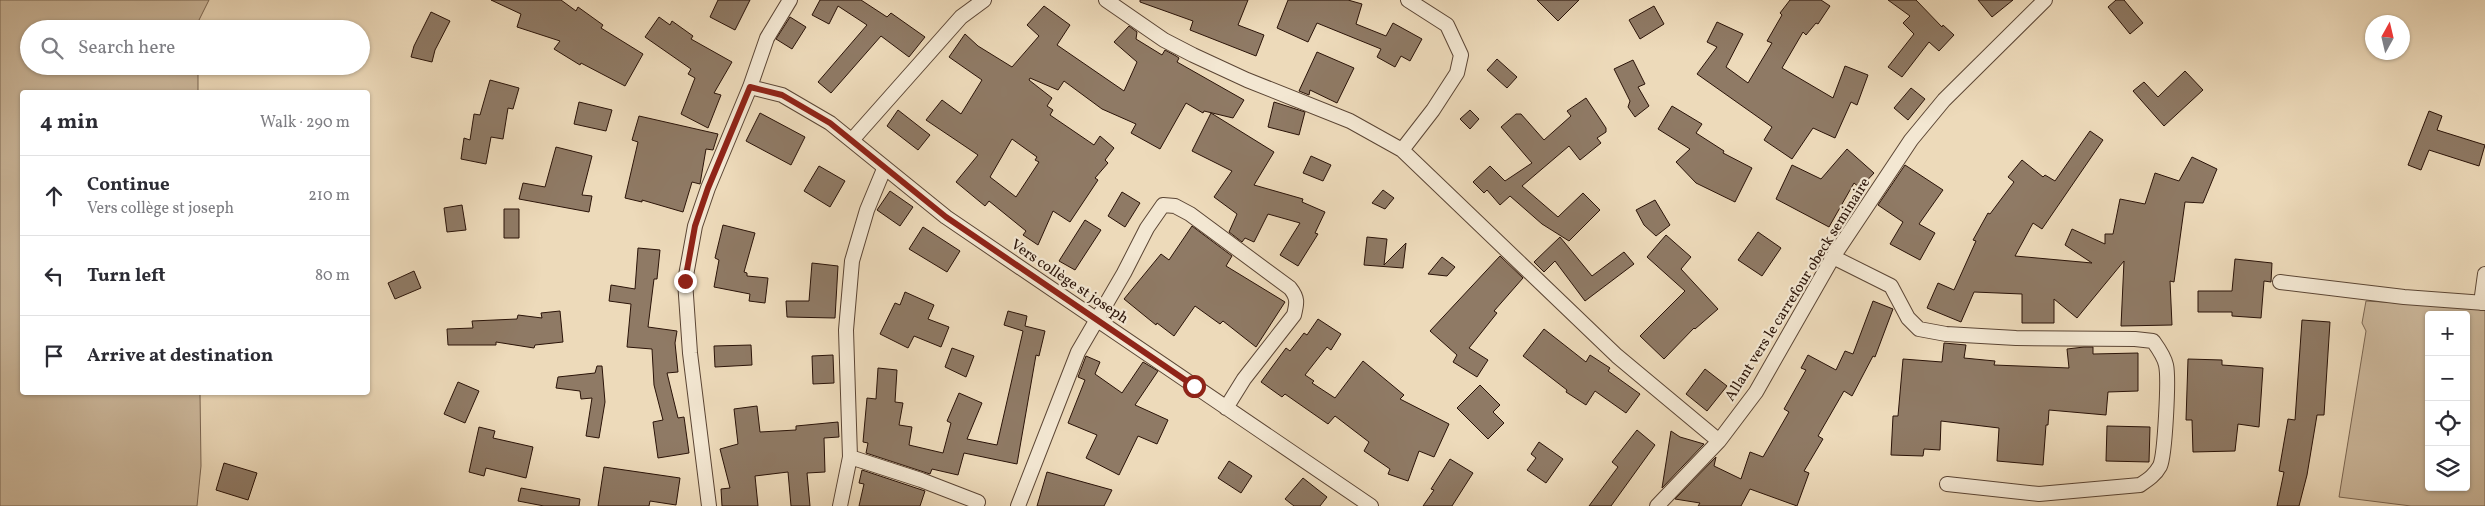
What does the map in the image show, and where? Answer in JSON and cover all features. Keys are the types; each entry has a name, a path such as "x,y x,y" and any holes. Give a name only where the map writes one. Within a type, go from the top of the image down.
{"street":[{"path":"709,506 690,353 685,281 695,226 708,188 750,87 767,38 790,0"},
{"path":"852,140 961,17 984,0"},
{"path":"1106,0 1164,40 1193,55 1247,80 1350,121 1402,150 1617,356 1719,441"},
{"path":"1402,150 1434,110 1457,73 1461,55 1447,25 1424,8 1408,0"},
{"name":"Allant vers le carrefour obeck seminaire","path":"1658,506 1719,441 1756,392 1833,257 1911,140 1944,100 2044,0"},
{"name":"Vers collège st joseph","path":"750,87 782,95 852,140 884,169 946,217 1371,506"},
{"path":"840,506 850,457 849,370 846,330 852,261 867,210 884,169"},
{"path":"1018,506 1078,352 1163,205 1175,206 1190,214 1290,288 1296,296 1297,304 1294,315 1244,379 1226,408"},
{"path":"1833,257 1891,286 1908,318 1919,329 1946,334 2016,338 2135,339 2153,341 2160,349 2166,364 2167,400 2161,464 2153,477 2140,485 2038,500 1947,484"},
{"path":"2280,282 2404,297 2483,303 2485,274"},
{"path":"850,457 921,480 978,502"}],"shaded area":[{"path":"0,0 209,0 199,20 20,20 20,75 198,75 198,90 20,90 20,395 200,395 201,466 197,506 0,506"},
{"path":"2366,301 2485,308 2485,506 2411,506 2339,497 2366,331 2362,323"}],"building":[{"path":"491,0 561,0 576,11 578,7 603,25 601,28 643,54 625,86 581,63 580,65 554,49 560,41 517,27 521,14"},
{"path":"718,0 750,0 735,30 710,17"},
{"path":"820,0 861,0 887,17 891,13 925,37 909,57 881,36 831,93 818,82 867,25 838,6 829,24 812,15"},
{"path":"1140,0 1248,0 1238,25 1264,35 1256,56 1190,30 1193,21 1140,2"},
{"path":"1288,0 1348,0 1362,4 1356,24 1386,36 1393,23 1422,39 1410,61 1401,56 1395,67 1377,57 1381,49 1317,23 1308,42 1277,28"},
{"path":"1537,0 1579,0 1558,21"},
{"path":"1790,0 1821,0 1830,6 1818,24 1816,23 1806,35 1803,32 1782,68 1833,98 1845,66 1868,75 1857,105 1851,102 1835,138 1813,128 1792,159 1764,140 1772,127 1697,74 1717,47 1707,42 1717,22 1743,34 1726,67 1748,83 1772,43 1767,41 1782,15 1780,13"},
{"path":"1888,0 1916,0 1942,27 1943,25 1954,35 1939,51 1929,42 1902,77 1888,67 1914,34 1903,23 1910,16"},
{"path":"1978,0 2013,0 1992,17"},
{"path":"2116,0 2124,0 2143,23 2130,34 2108,7"},
{"path":"1044,6 1070,25 1057,45 1124,91 1137,62 1114,42 1129,26 1137,32 1136,39 1162,55 1165,50 1176,56 1179,58 1177,62 1244,100 1233,118 1204,111 1203,113 1186,103 1160,149 1131,133 1136,124 1102,109 1064,81 1058,90 1030,78 1029,80 1052,98 1047,106 1053,110 1050,115 1094,145 1100,136 1114,148 1105,160 1108,163 1095,178 1098,180 1070,222 1053,211 1038,245 1023,235 1026,231 989,201 985,206 956,182 978,155 926,120 942,100 961,114 982,80 949,57 965,34 978,46 1012,67 1039,36 1027,25","holes":["1012,139 1037,157 1035,160 1039,162 1016,197 990,177"]},
{"path":"1654,6 1664,24 1640,39 1629,20"},
{"path":"431,12 450,21 435,50 432,62 411,57 414,46"},
{"path":"659,17 670,25 672,21 693,36 691,39 732,62 714,93 721,95 708,128 681,114 695,78 688,74 691,69 645,37"},
{"path":"790,17 806,27 792,49 776,39"},
{"path":"1317,52 1354,68 1337,103 1310,90 1309,95 1299,91"},
{"path":"1497,59 1517,77 1507,88 1487,70"},
{"path":"1633,60 1645,84 1638,87 1649,106 1635,117 1628,107 1630,101 1614,69"},
{"path":"2185,71 2203,90 2164,126 2133,91 2144,82 2158,97"},
{"path":"490,80 519,88 513,109 508,108 503,139 491,137 486,164 461,159 464,138 470,140 474,114 480,115"},
{"path":"1911,88 1925,99 1908,120 1894,108"},
{"path":"1586,98 1606,128 1606,132 1597,138 1601,143 1580,160 1569,146 1522,186 1558,217 1583,193 1600,210 1569,241 1542,224 1510,196 1500,205 1487,190 1484,193 1473,182 1490,166 1505,181 1532,163 1501,127 1516,114 1521,114 1544,140 1571,116 1567,111"},
{"path":"579,102 612,110 606,131 574,124"},
{"path":"1274,102 1305,112 1299,135 1268,127"},
{"path":"1672,106 1702,124 1696,133 1724,151 1723,153 1752,168 1735,202 1696,183 1676,162 1690,149 1658,129"},
{"path":"898,110 930,135 918,150 887,126"},
{"path":"1470,110 1479,119 1470,129 1460,119"},
{"path":"2429,111 2442,116 2437,130 2485,145 2479,166 2429,150 2421,170 2408,165"},
{"path":"760,113 805,137 791,165 746,141"},
{"path":"1211,113 1274,152 1254,185 1303,199 1302,202 1325,212 1315,233 1318,234 1298,266 1280,255 1300,223 1268,214 1254,242 1245,238 1242,242 1229,232 1237,214 1214,197 1232,171 1192,151"},
{"path":"639,116 718,134 713,150 706,149 700,184 692,182 683,212 642,200 642,202 625,198 638,142 632,140"},
{"path":"2090,131 2103,140 2042,229 2033,223 2015,256 2092,263 2065,245 2072,229 2105,244 2105,234 2113,234 2120,199 2145,204 2155,173 2179,181 2192,157 2217,169 2203,203 2185,202 2174,282 2170,281 2172,325 2121,326 2124,261 2077,318 2054,299 2054,323 2022,323 2022,294 1974,292 1961,322 1927,308 1938,283 1954,290 1976,241 1973,240 1988,213 1990,214 2014,182 2008,177 2022,160 2043,177 2045,175 2055,181"},
{"path":"556,147 592,156 582,195 592,196 589,212 519,199 523,183 545,187"},
{"path":"1847,149 1874,173 1860,188 1854,183 1829,227 1776,199 1792,165 1821,179"},
{"path":"1311,156 1331,165 1323,181 1303,173"},
{"path":"1905,165 1943,190 1919,224 1935,233 1920,260 1890,244 1903,222 1878,205"},
{"path":"819,166 845,181 830,207 804,191"},
{"path":"1383,190 1394,198 1385,209 1372,203"},
{"path":"890,191 913,207 900,226 877,210"},
{"path":"1122,192 1140,203 1125,227 1108,216"},
{"path":"1655,200 1670,225 1656,236 1644,225 1636,210"},
{"path":"462,205 466,230 447,232 444,208"},
{"path":"504,209 519,209 519,238 504,238"},
{"path":"1085,220 1101,230 1075,270 1059,261"},
{"path":"723,225 755,233 744,272 747,273 747,276 768,278 765,303 749,301 750,294 714,287 719,260 715,258"},
{"path":"1192,226 1232,256 1226,266 1285,302 1256,347 1223,321 1220,324 1195,306 1174,336 1157,323 1156,325 1124,299 1161,254 1169,260"},
{"path":"923,227 960,251 947,272 909,249"},
{"path":"1758,232 1781,248 1762,276 1738,260"},
{"path":"1666,235 1691,257 1681,269 1718,309 1694,328 1664,359 1640,336 1685,291 1647,257"},
{"path":"1367,237 1387,239 1384,265 1406,243 1403,268 1364,265"},
{"path":"1560,237 1592,276 1624,252 1634,264 1585,301 1555,261 1544,272 1534,262"},
{"path":"638,248 660,250 657,279 654,279 648,327 677,331 675,343 678,372 667,373 678,418 684,417 689,453 658,458 653,422 663,420 654,385 652,349 627,347 631,304 609,301 611,285 635,289"},
{"path":"1500,256 1523,278 1494,311 1497,313 1469,348 1488,360 1477,377 1453,362 1457,355 1430,331"},
{"path":"1442,257 1455,267 1447,276 1428,274"},
{"path":"2235,259 2272,263 2271,282 2264,281 2261,318 2232,316 2232,312 2198,312 2198,291 2232,291"},
{"path":"812,263 838,266 835,318 787,317 786,301 809,301"},
{"path":"414,271 421,288 395,299 388,283"},
{"path":"905,292 934,305 928,319 949,327 941,347 914,336 908,348 880,334 895,303 900,305"},
{"path":"1873,301 1893,309 1875,357 1873,356 1852,396 1844,391 1818,436 1823,439 1804,471 1809,473 1797,506 1750,489 1741,506 1698,506 1700,503 1675,499 1716,457 1714,466 1741,479 1750,452 1763,457 1789,412 1784,409 1806,370 1801,368 1808,355 1836,370 1845,351 1853,354"},
{"path":"560,311 563,342 535,345 534,348 496,342 496,345 448,345 447,329 473,328 472,321 517,319 518,315 542,318 541,313"},
{"path":"1008,311 1027,316 1025,326 1045,331 1039,356 1036,355 1017,464 964,453 958,475 932,469 930,474 866,453 868,443 863,442 867,398 876,399 878,368 897,370 895,402 903,403 899,425 912,427 909,445 943,453 951,423 947,421 959,393 982,403 967,439 997,445 1023,331 1004,325"},
{"path":"1318,319 1341,334 1331,350 1327,347 1305,375 1314,381 1312,383 1335,398 1363,361 1404,395 1400,399 1449,424 1434,457 1419,451 1408,481 1388,474 1390,469 1364,451 1369,442 1335,416 1328,424 1285,394 1282,397 1261,382 1286,348 1290,351 1304,333 1307,335"},
{"path":"2302,320 2330,322 2324,415 2317,415 2307,475 2299,506 2277,506 2284,472 2279,471 2288,419 2295,420"},
{"path":"1544,329 1586,362 1590,355 1610,368 1608,371 1640,394 1626,413 1595,391 1586,405 1566,392 1567,390 1523,356"},
{"path":"1944,343 1966,345 1964,358 1995,361 1994,365 2069,368 2067,349 2084,347 2093,347 2093,354 2138,353 2138,391 2108,392 2106,415 2049,410 2043,465 1997,461 1999,428 1941,421 1940,450 1924,449 1923,456 1891,455 1893,416 1898,416 1903,359 1942,362"},
{"path":"751,345 752,365 715,367 714,346"},
{"path":"952,348 974,356 966,377 945,367"},
{"path":"833,355 834,383 813,384 812,356"},
{"path":"1086,356 1100,362 1095,374 1122,393 1143,362 1158,371 1135,405 1168,420 1157,444 1138,436 1119,475 1086,458 1097,435 1068,423 1085,380 1078,377"},
{"path":"2188,359 2222,360 2222,365 2263,368 2259,427 2238,424 2235,451 2193,452 2192,420 2186,420"},
{"path":"597,366 602,366 605,402 599,438 586,436 592,398 581,399 580,391 556,388 558,377 595,373"},
{"path":"1705,369 1727,386 1707,411 1686,394"},
{"path":"458,382 479,391 465,423 444,414"},
{"path":"1480,385 1500,405 1493,412 1504,423 1488,439 1457,408"},
{"path":"757,406 760,432 796,430 796,426 838,422 839,437 824,438 825,472 807,473 810,506 791,506 788,472 755,476 758,506 722,506 721,489 730,488 720,449 738,444 734,409"},
{"path":"2107,426 2150,427 2149,462 2106,461"},
{"path":"479,427 495,431 493,438 533,447 526,478 486,468 484,476 469,472"},
{"path":"1637,430 1655,445 1611,506 1589,506 1618,467 1612,462"},
{"path":"1671,431 1680,437 1704,444 1662,488"},
{"path":"1539,442 1563,459 1546,483 1527,470 1536,458 1531,454"},
{"path":"1450,459 1473,473 1452,506 1423,506 1434,490 1431,489"},
{"path":"1229,461 1252,476 1241,493 1218,478"},
{"path":"224,463 257,473 248,500 216,490"},
{"path":"604,467 680,478 676,505 650,501 649,506 598,506"},
{"path":"862,470 925,491 920,506 859,506 864,484 859,483"},
{"path":"1047,472 1112,490 1104,506 1037,506"},
{"path":"1303,478 1327,497 1320,506 1294,506 1285,499"},
{"path":"521,488 580,499 579,506 544,506 518,501"}],"route":[{"path":"685,281 695,226 708,188 750,87 782,95 830,123 884,169 946,217 1194,386"}]}
